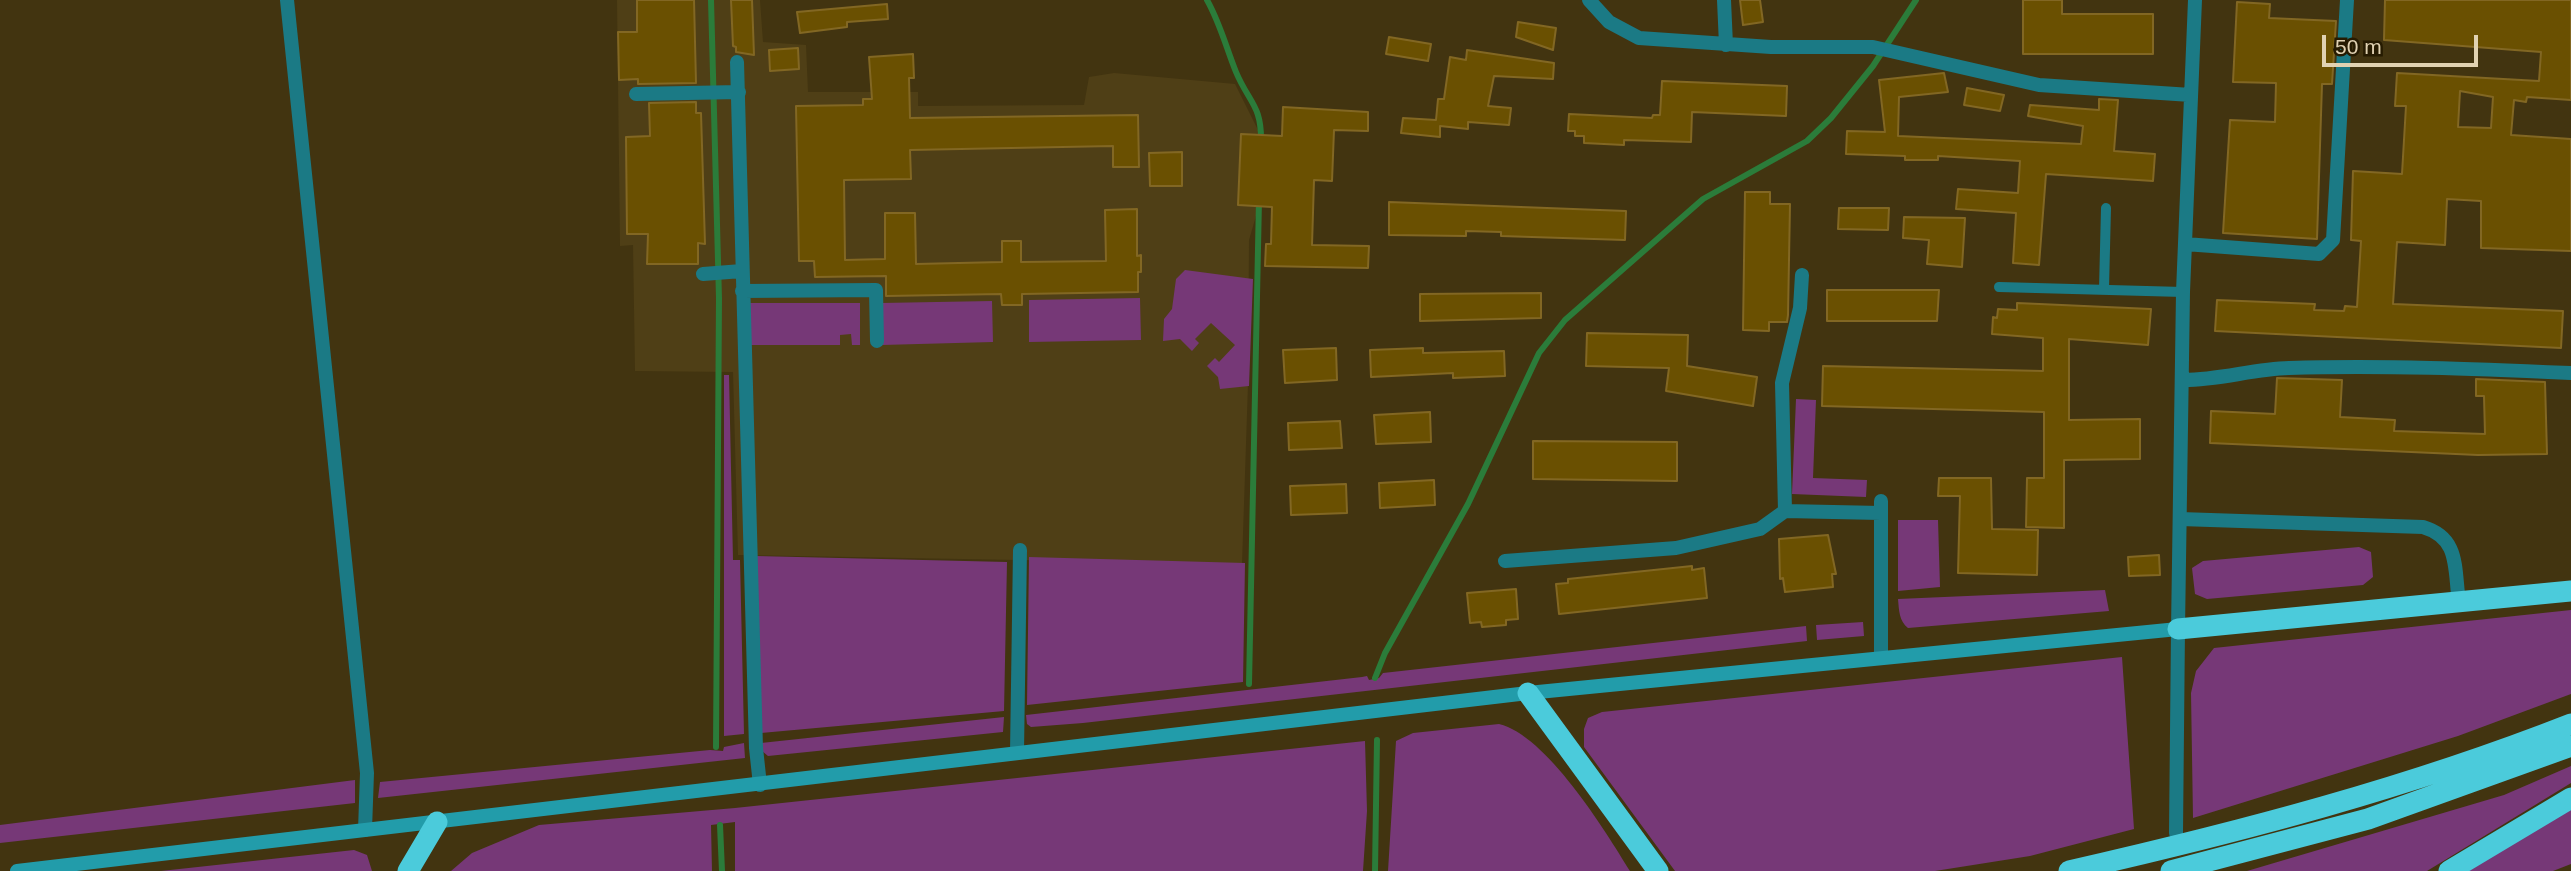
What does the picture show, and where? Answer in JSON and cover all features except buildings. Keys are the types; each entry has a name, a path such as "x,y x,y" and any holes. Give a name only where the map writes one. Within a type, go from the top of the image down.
{"highway":[{"path":"2178,629 2571,591"},
{"path":"1528,693 1658,871"},
{"path":"2069,871 2357,798 2509,748 2571,724"},
{"path":"2171,871 2368,819 2571,746"},
{"path":"2449,871 2571,798"},
{"path":"408,871 437,822"}],"main road":[{"path":"17,871 1528,693 2178,629"}],"street":[{"path":"287,0 368,773 365,830"},
{"path":"1589,0 1609,22 1639,38 1726,45 1873,47 2039,85 2191,95"},
{"path":"1724,0 1726,45"},
{"path":"2176,833 2184,380 2183,292 2195,0"},
{"path":"2185,244 2319,254 2329,247 2333,240 2347,0"},
{"path":"737,62 732,92 742,271 755,734 760,785"},
{"path":"636,94 732,92"},
{"path":"713,273 742,271"},
{"path":"1785,511 1782,383 1800,308 1802,275"},
{"path":"742,291 876,290 877,341"},
{"path":"2184,380 2213,380 2267,369 2382,365 2571,373"},
{"path":"1505,561 1676,548 1760,529 1785,511 1881,507 1881,658"},
{"path":"2180,519 2423,527 2439,532 2451,544 2459,601"},
{"path":"1017,752 1020,550"}],"lane":[{"path":"2104,289 2106,208"},
{"path":"1999,287 2183,292"}],"shaded area":[{"path":"617,0 760,0 763,42 806,45 808,92 918,92 918,106 1084,105 1089,77 1114,73 1235,84 1259,132 1256,216 1249,240 1248,384 1242,564 738,555 733,372 635,371 633,245 620,246"},
{"path":"1185,270 1253,279 1249,386 1220,389 1218,377 1207,366 1215,358 1219,362 1235,345 1211,323 1195,339 1199,343 1192,351 1180,339 1163,341 1164,319 1172,309 1176,279"},
{"path":"1140,298 1141,340 1029,342 1029,300"},
{"path":"992,301 993,342 882,345 881,303"},
{"path":"750,303 860,303 860,345 852,345 851,334 840,335 840,345 751,345"},
{"path":"724,375 729,375 733,560 740,560 744,734 724,736"},
{"path":"1796,399 1816,400 1813,478 1867,480 1866,497 1792,494"},
{"path":"1898,520 1938,520 1940,587 1898,591"},
{"path":"2359,547 2371,552 2373,577 2363,585 2207,599 2195,594 2192,568 2203,561"},
{"path":"756,556 1007,562 1004,711 761,733"},
{"path":"1029,557 1245,563 1243,682 1027,705"},
{"path":"2105,590 2109,611 1908,628 1901,619 1898,599"},
{"path":"2571,610 2571,694 2458,736 2193,818 2191,693 2196,671 2214,648"},
{"path":"1863,622 1864,636 1817,640 1816,625"},
{"path":"1806,626 1807,641 1083,723 1031,727 1027,724 1026,715 1367,676 1369,680 1379,678 1383,673"},
{"path":"2122,657 2134,829 2030,856 1935,871 1675,871 1584,747 1584,729 1588,718 1602,712"},
{"path":"1004,717 1003,732 768,756 762,751 761,743"},
{"path":"1499,724 1517,732 1555,765 1590,809 1630,871 1388,871 1396,741 1413,733"},
{"path":"1365,741 1367,811 1363,871 735,871 735,822 711,825 712,871 451,871 472,853 539,825 735,808"},
{"path":"744,743 745,758 378,798 380,782 710,750 723,751 724,747"},
{"path":"2571,766 2571,783 2427,871 2247,871 2504,795"},
{"path":"355,780 355,803 0,843 0,825"},
{"path":"2571,806 2571,864 2553,871 2464,871"},
{"path":"354,850 367,855 372,871 161,871"}],"waterway":[{"path":"711,0 719,298 716,747"},
{"path":"1207,0 1236,72 1257,112 1261,143"},
{"path":"1375,678 1385,653 1468,504 1539,353 1565,320 1703,199 1807,141 1831,118 1873,66 1916,0"},
{"path":"1249,684 1259,200"},
{"path":"1375,871 1377,740"},
{"path":"720,825 722,871"}]}
